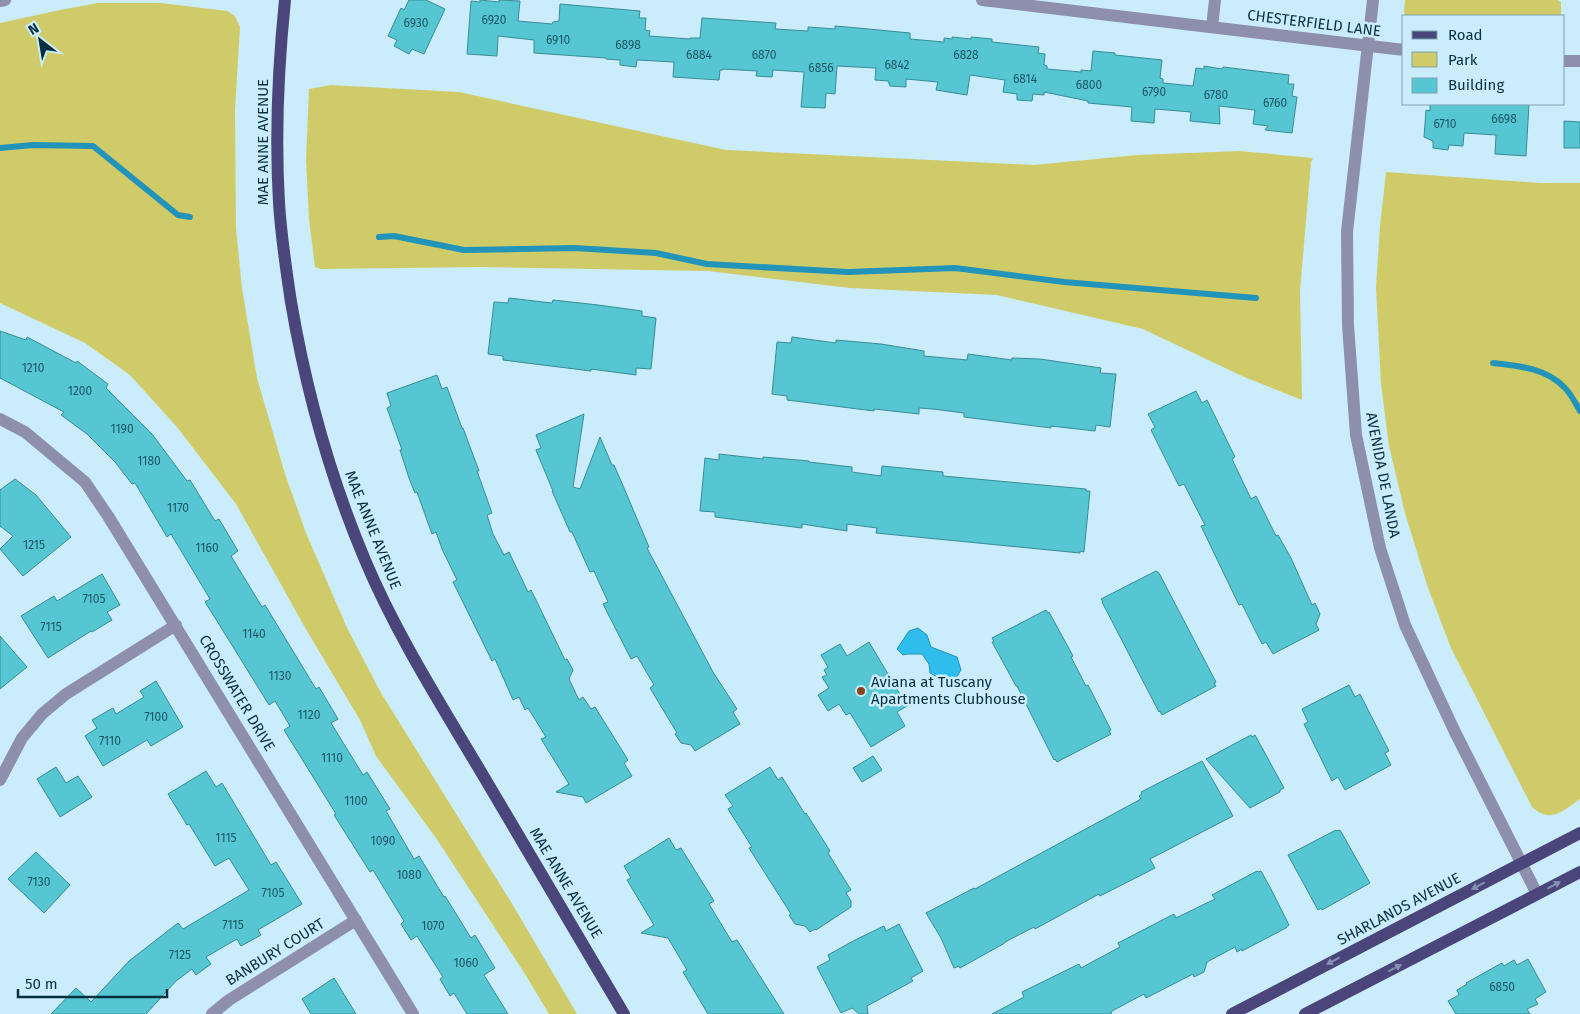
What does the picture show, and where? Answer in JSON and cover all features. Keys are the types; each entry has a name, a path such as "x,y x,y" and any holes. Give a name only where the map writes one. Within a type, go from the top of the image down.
{"main road":[{"name":"MAE ANNE AVENUE","path":"285,0 279,66 277,138 279,206 286,275 298,346 316,420 339,492 365,561 398,629 434,694 624,1014"},
{"name":"SHARLANDS AVENUE","path":"1232,1014 1580,833"},
{"path":"1305,1014 1580,872"}],"street":[{"path":"0,1 5,0"},
{"name":"CHESTERFIELD LANE","path":"982,0 1402,50"},
{"path":"1212,27 1216,0"},
{"name":"AVENIDA DE LANDA","path":"1373,0 1348,232 1348,325 1356,435 1380,548 1406,625 1455,732 1537,894"},
{"path":"1565,61 1580,61"},
{"name":"CROSSWATER DRIVE","path":"0,419 25,432 85,482 176,625 413,1014"},
{"path":"0,780 22,738 42,714 66,694 176,625"},
{"name":"BANBURY COURT","path":"212,1014 229,1000 356,920"}],"green space":[{"path":"1405,0 1558,0 1561,2 1561,15 1405,15"},
{"path":"98,3 161,3 227,11 235,16 240,27 235,109 236,229 242,288 257,378 285,474 306,533 347,628 381,693 511,902 577,1014 549,1014 436,838 376,756 360,720 307,631 236,504 177,427 130,375 85,343 0,303 0,23"},
{"path":"331,85 459,92 726,150 1034,165 1137,155 1240,151 1313,158 1311,162 1300,291 1302,400 1242,376 1143,329 997,295 850,288 708,271 480,267 321,269 315,267 309,219 306,160 309,89"},
{"path":"1386,172 1541,183 1580,183 1580,799 1557,814 1545,815 1532,807 1451,648 1427,585 1405,513 1389,446 1381,384 1376,287"}],"water":[{"path":"918,628 927,635 931,647 957,657 961,670 956,678 945,686 937,677 930,673 929,664 922,654 903,655 897,649 909,631"}],"building":[{"path":"409,0 426,0 445,9 424,54 412,49 409,54 394,46 397,40 388,36 401,8 404,10"},
{"path":"480,0 499,2 499,0 520,1 518,21 552,24 559,21 560,4 640,11 639,18 646,18 645,30 650,31 649,36 700,38 702,18 776,23 775,29 808,31 808,27 835,29 835,26 910,33 910,39 944,42 944,38 971,39 971,37 992,39 992,42 1039,47 1038,53 1045,54 1044,65 1047,66 1047,69 1091,71 1093,51 1162,60 1160,78 1163,79 1163,83 1193,86 1196,68 1204,69 1204,66 1289,75 1288,84 1294,84 1292,96 1297,97 1292,133 1265,130 1268,126 1253,124 1255,110 1219,106 1220,124 1190,121 1191,112 1155,109 1154,123 1131,121 1132,107 1088,103 1088,101 1044,92 1044,95 1033,94 1032,101 1017,100 1017,94 1003,92 1005,80 970,75 967,95 936,90 938,82 906,79 906,87 890,86 888,81 875,80 876,68 837,66 835,94 826,93 825,108 801,107 804,72 773,70 772,77 756,76 757,71 723,69 720,70 719,80 673,77 674,62 637,60 636,67 620,65 620,60 606,58 534,53 534,40 498,36 497,56 467,54 471,1 480,2"},
{"path":"1430,105 1529,105 1526,156 1495,154 1496,135 1464,133 1463,146 1449,145 1448,150 1433,148 1433,141 1424,137 1426,110 1430,111"},
{"path":"1564,121 1580,122 1580,148 1564,148"},
{"path":"509,298 552,303 553,300 598,305 642,311 642,316 656,318 651,369 636,368 636,375 591,369 591,371 503,360 503,356 488,354 494,302 508,303"},
{"path":"0,331 26,340 27,337 76,363 77,361 108,384 106,388 152,434 187,481 190,480 215,521 219,519 238,551 231,556 262,607 265,605 316,689 319,687 338,719 331,723 363,775 367,772 390,809 386,811 414,859 419,856 471,938 475,935 495,968 484,975 508,1014 467,1014 454,993 450,996 440,979 443,977 417,936 411,940 401,924 404,921 373,870 370,872 334,815 336,814 284,730 290,726 275,701 269,705 205,602 210,599 171,534 167,537 135,483 132,484 115,462 87,434 61,415 64,412 0,378"},
{"path":"792,337 836,343 836,340 881,344 924,351 924,356 967,360 968,354 1012,360 1012,358 1040,359 1101,368 1100,373 1116,374 1110,427 1096,425 1095,431 1051,426 1051,428 964,417 964,413 933,409 919,408 919,414 874,409 874,411 787,400 787,396 772,394 777,342 791,343"},
{"path":"437,375 442,389 447,387 479,471 477,471 492,513 487,515 493,534 504,555 509,552 528,592 531,590 565,660 567,659 573,670 569,679 579,700 583,697 591,709 595,707 628,760 624,763 632,776 586,803 583,797 556,792 569,784 541,739 546,737 528,708 525,710 519,697 513,700 495,659 492,661 453,582 457,580 436,532 432,534 417,492 415,493 409,478 400,450 402,450 387,408 391,406 387,393"},
{"path":"1196,391 1202,403 1207,400 1235,457 1232,459 1251,499 1256,496 1276,536 1278,535 1291,558 1312,605 1315,603 1320,614 1316,624 1319,630 1273,654 1266,642 1262,644 1242,604 1239,605 1201,526 1205,525 1184,484 1179,486 1151,430 1155,427 1148,414"},
{"path":"584,414 573,487 580,489 600,437 649,547 647,548 713,672 737,709 733,712 740,724 695,751 691,745 681,743 650,688 654,685 637,656 631,659 603,604 608,602 594,571 590,572 572,532 570,532 536,450 541,448 536,435"},
{"path":"719,454 763,459 763,457 809,461 852,467 852,472 881,476 882,466 943,472 943,476 1086,489 1086,491 1090,491 1084,552 876,533 877,528 847,524 847,531 802,524 802,528 715,517 715,512 700,511 705,458 719,460"},
{"path":"15,479 36,495 71,537 23,576 0,549 13,536 0,526 0,490"},
{"path":"1156,571 1159,573 1216,682 1214,683 1216,686 1162,715 1101,599"},
{"path":"102,574 120,605 107,612 112,620 48,658 21,616 54,596 57,601"},
{"path":"1046,610 1049,612 1073,656 1071,657 1111,730 1109,731 1111,734 1057,762 1054,760 1017,686 992,642 994,641 992,638"},
{"path":"0,636 27,667 0,689"},
{"name":"Aviana at Tuscany Apartments Clubhouse","path":"869,642 907,706 897,712 905,726 871,747 850,713 846,715 839,704 828,711 818,695 829,688 822,677 827,675 824,670 828,667 821,655 840,644 847,656"},
{"path":"156,681 183,727 151,746 147,740 103,766 85,736 97,728 92,720 113,708 116,714 144,697 140,691"},
{"path":"1349,685 1355,697 1360,694 1389,751 1385,753 1391,765 1345,790 1338,777 1332,781 1304,724 1308,722 1302,709"},
{"path":"1251,735 1252,737 1255,735 1284,788 1250,808 1206,759"},
{"path":"873,756 882,770 862,782 853,768"},
{"path":"1202,761 1233,816 1150,859 1155,868 1100,896 1099,894 1035,929 1034,927 960,968 959,966 954,968 941,938 926,913 975,889 1141,799 1139,796 1142,794 1141,792"},
{"path":"56,767 66,783 78,776 92,797 60,817 37,779"},
{"path":"770,767 778,780 782,777 806,813 830,851 828,853 851,890 846,893 851,901 851,907 810,932 805,926 795,924 789,915 791,914 749,848 752,847 728,809 733,806 725,795"},
{"path":"206,771 216,787 222,783 271,865 276,862 302,904 258,930 261,935 241,946 237,939 206,957 211,964 196,975 192,969 176,981 146,1014 51,1014 76,988 91,1002 129,961 178,923 183,929 249,890 229,858 215,866 168,794"},
{"path":"1336,830 1340,830 1370,883 1322,910 1321,908 1318,910 1288,855"},
{"path":"669,838 676,850 681,848 714,901 709,904 732,942 737,940 784,1014 708,1014 683,972 687,970 668,938 641,933 654,925 627,880 631,878 624,866"},
{"path":"36,852 70,885 44,913 8,879"},
{"path":"1257,871 1261,871 1271,889 1289,925 1286,928 1242,951 1242,949 1237,952 1235,947 1207,962 1204,972 1194,977 1193,974 1146,998 1144,994 1112,1011 1111,1014 992,1014 1024,997 1022,992 1079,964 1081,968 1120,947 1118,943 1174,914 1176,918 1215,899 1212,895"},
{"path":"899,924 923,971 911,978 913,981 867,1006 868,1014 859,1014 852,1008 841,1013 817,967 830,960 828,955 855,940 884,926 886,931"},
{"path":"1528,959 1546,992 1535,999 1538,1004 1527,1009 1530,1014 1456,1014 1448,1001 1459,995 1457,990 1466,983 1502,963 1504,966 1514,960 1517,965"},
{"path":"334,978 356,1014 311,1014 302,999"}],"waterway":[{"path":"0,148 33,145 93,146 178,215 190,217"},
{"path":"379,237 394,236 464,250 575,248 656,253 707,264 848,272 955,268 1064,282 1256,298"},
{"path":"1493,363 1532,369 1549,376 1558,381 1567,390 1580,411"}],"place":[{"name":"Aviana at Tuscany Apartments Clubhouse","path":"861,691"}]}
